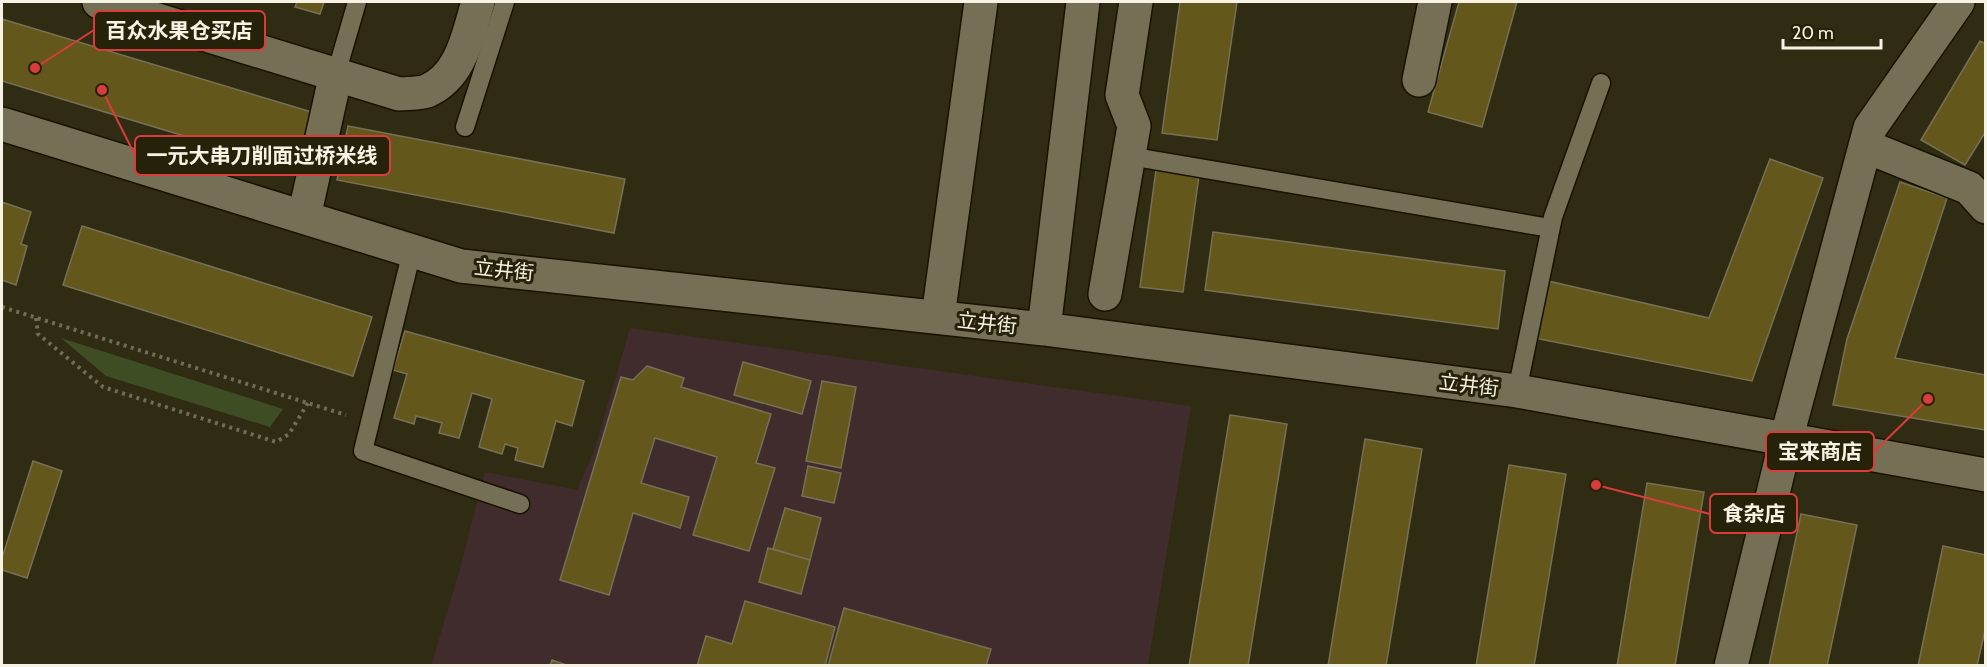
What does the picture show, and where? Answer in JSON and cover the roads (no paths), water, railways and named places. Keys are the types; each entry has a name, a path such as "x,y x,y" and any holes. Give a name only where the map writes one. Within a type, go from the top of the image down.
{"street":[{"path":"118,4 399,94 425,92 449,77 465,46 477,2"},
{"path":"938,317 981,2"},
{"path":"1044,329 1083,2"},
{"path":"1106,294 1134,126 1122,95 1136,2"},
{"path":"1419,80 1435,2"},
{"path":"1731,666 1786,440 1870,128 1958,2"},
{"path":"304,217 336,74"},
{"name":"立井街","path":"2,124 461,266 1044,329 1517,392 1986,475"},
{"path":"1865,146 1969,188 1986,207"}],"lane":[{"path":"336,74 357,2"},
{"path":"465,127 505,2"},
{"path":"1517,392 1550,228 1601,83"},
{"path":"1130,156 1550,228"},
{"path":"412,251 363,451 520,504"}],"place":[{"name":"百众水果仓买店","path":"35,68"},
{"name":"一元大串刀削面过桥米线","path":"102,90"},
{"name":"宝来商店","path":"1928,399"},
{"name":"食杂店","path":"1596,485"}]}
